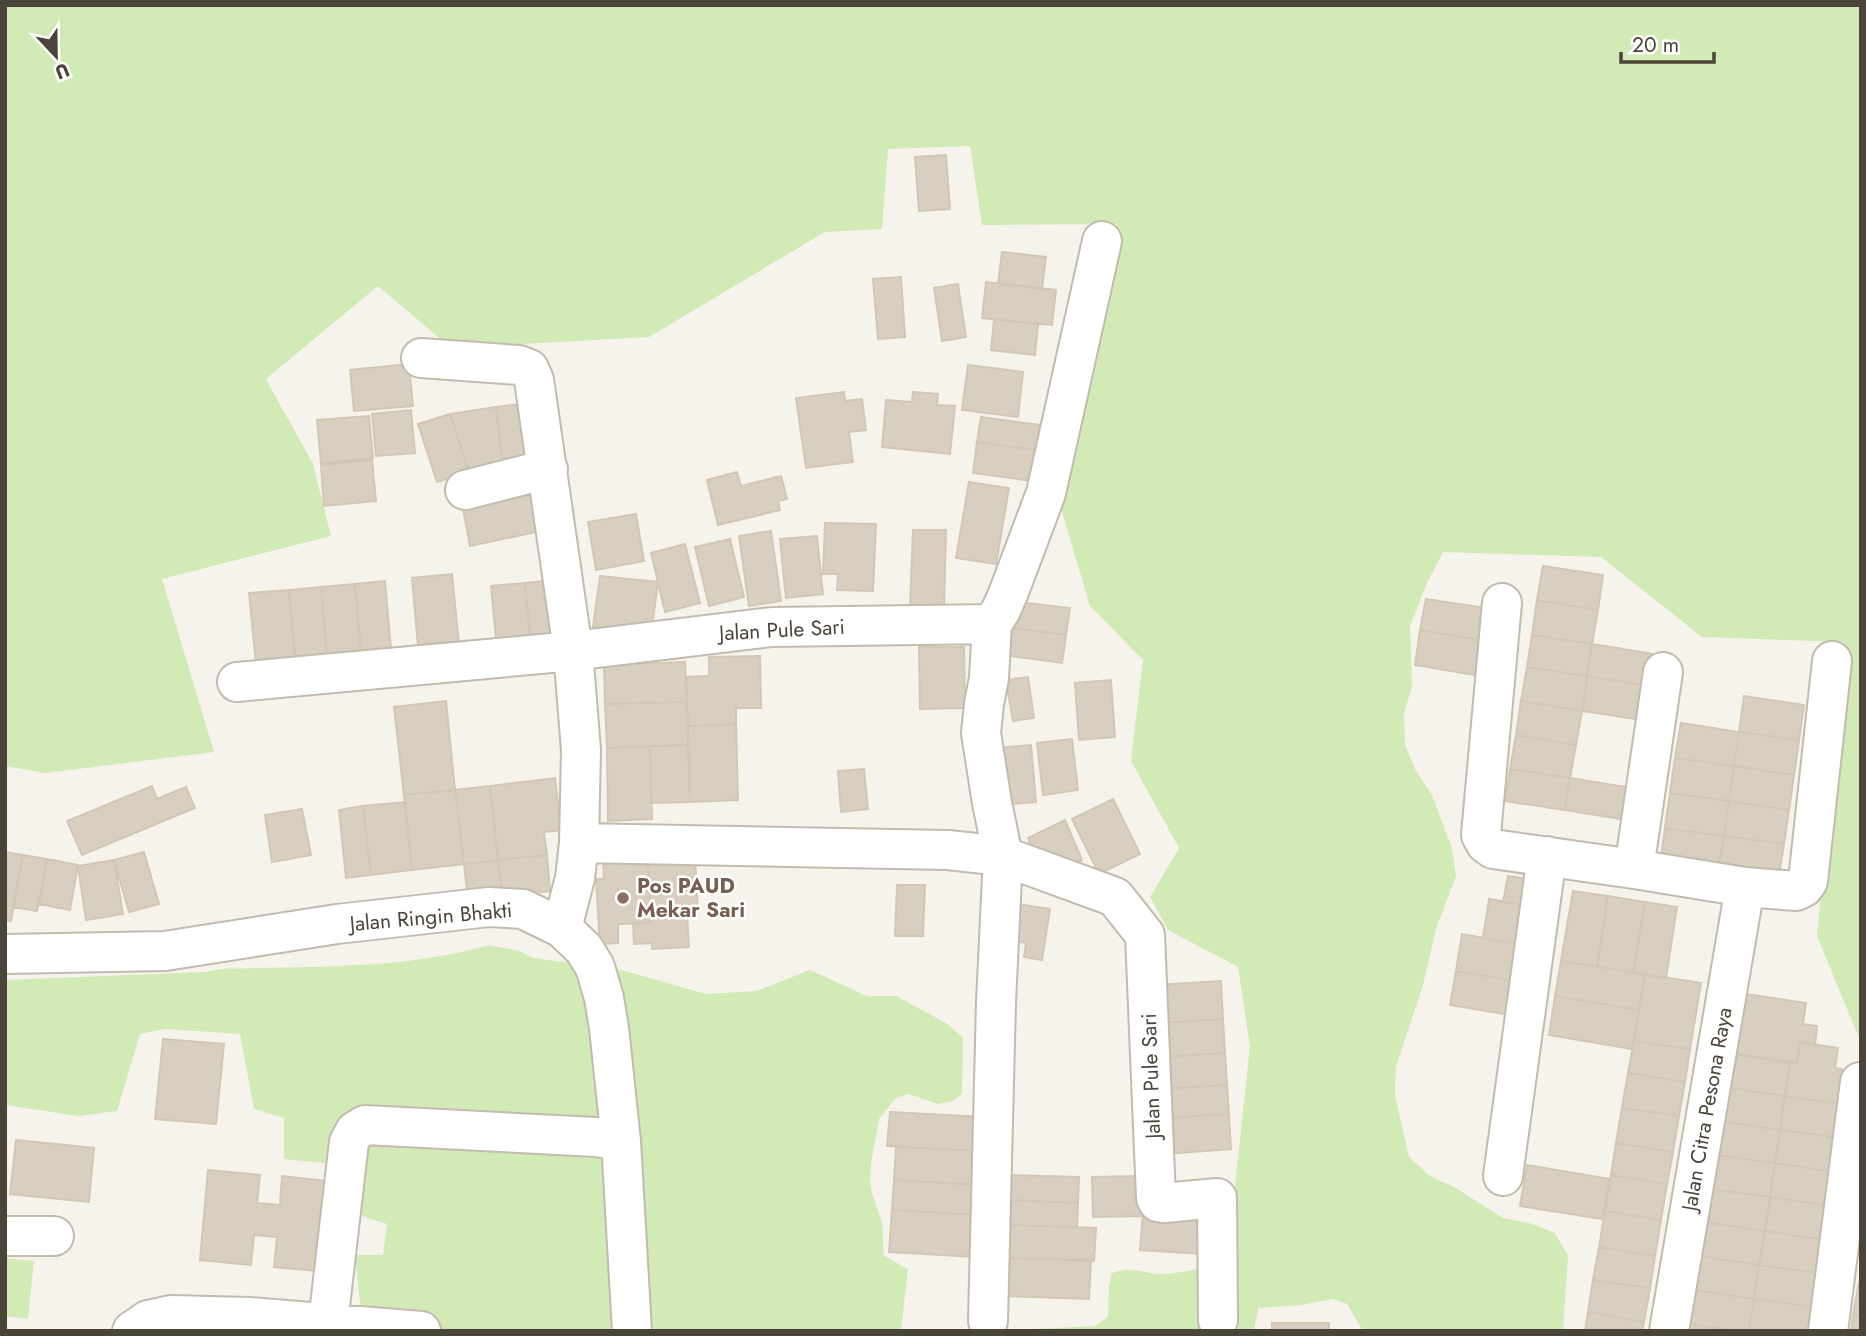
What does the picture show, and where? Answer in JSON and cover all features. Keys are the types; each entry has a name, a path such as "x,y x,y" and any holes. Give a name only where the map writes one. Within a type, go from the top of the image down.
{"street":[{"path":"988,1321 996,1003 1003,856 981,733 989,678 992,624 1008,594 1046,493 1101,241"},
{"path":"421,358 519,365 529,369 534,380 573,650 581,750 579,843 575,878 562,928"},
{"path":"465,490 548,469"},
{"path":"1502,603 1481,835 1493,849 1745,887 1796,891 1804,887 1808,881 1832,661"},
{"name":"Jalan Pule Sari","path":"237,682 573,650 772,627 992,624"},
{"path":"1634,869 1663,672"},
{"name":"Jalan Pule Sari","path":"579,843 948,850 1003,856 1115,897 1145,935 1156,1198 1158,1202 1164,1203 1217,1198 1218,1320"},
{"path":"1503,1176 1547,856"},
{"name":"Jalan Citra Pesona Raya","path":"1670,1331 1745,887"},
{"name":"Jalan Ringin Bhakti","path":"5,954 165,950 337,924 489,908 523,909 562,928 584,949 594,967 604,998 621,1140 632,1331"},
{"path":"1828,1331 1860,1082"},
{"path":"328,1323 349,1142 355,1130 365,1125 621,1140"},
{"path":"5,1236 54,1236"},
{"path":"132,1331 149,1320 171,1315 248,1317 421,1331"}],"green space":[{"path":"5,5 1861,5 1861,1038 1817,936 1844,642 1702,637 1601,557 1443,552 1410,626 1412,686 1404,714 1405,745 1416,771 1432,795 1452,848 1456,876 1436,929 1423,985 1396,1066 1395,1095 1409,1157 1430,1176 1456,1188 1503,1218 1529,1223 1555,1233 1568,1256 1563,1331 1363,1331 1347,1304 1333,1299 1301,1305 1258,1308 1254,1331 1033,1331 1095,1326 1108,1317 1112,1273 1132,1270 1154,1274 1170,1273 1227,1261 1250,1046 1238,967 1168,930 1150,897 1179,848 1131,761 1143,660 1090,606 1059,502 1117,224 982,225 970,146 888,149 882,229 825,232 649,337 451,348 378,286 266,379 313,464 331,536 162,579 214,752 45,773 5,766"},
{"path":"489,945 519,951 533,958 618,969 706,994 756,991 810,970 867,996 896,996 948,1024 963,1038 962,1094 951,1102 937,1104 909,1094 896,1098 879,1119 870,1180 882,1222 884,1256 908,1269 901,1331 357,1331 361,1313 355,1255 383,1255 387,1224 359,1215 361,1167 284,1159 284,1118 254,1109 240,1034 165,1029 140,1034 117,1111 78,1116 5,1105 5,980 390,963 457,953"},
{"path":"5,1258 34,1261 28,1319 5,1316"}],"building":[{"path":"946,155 950,209 919,211 915,157"},
{"path":"1002,252 1046,257 1042,289 998,284"},
{"path":"901,277 905,337 878,339 873,279"},
{"path":"986,282 1056,290 1052,325 982,318"},
{"path":"958,284 966,337 942,341 934,288"},
{"path":"994,319 1038,324 1035,355 991,350"},
{"path":"409,364 413,406 354,411 350,370"},
{"path":"968,365 1023,372 1018,417 962,410"},
{"path":"844,392 845,401 862,399 866,430 849,432 853,462 806,468 796,398"},
{"path":"913,392 938,394 937,405 955,406 950,454 882,447 886,400 912,402"},
{"path":"528,403 536,462 503,466 496,407"},
{"path":"496,407 503,466 469,472 450,414"},
{"path":"411,410 415,453 376,456 372,414"},
{"path":"450,414 469,472 437,482 418,424"},
{"path":"369,416 373,458 321,463 317,420"},
{"path":"981,417 1040,425 1036,450 977,442"},
{"path":"977,442 1036,450 1032,481 973,473"},
{"path":"372,460 376,501 324,506 321,465"},
{"path":"737,472 741,486 781,476 787,499 778,501 780,510 718,525 707,480"},
{"path":"969,482 1009,488 996,564 956,558"},
{"path":"533,494 541,531 470,546 463,509"},
{"path":"636,514 644,561 596,570 588,522"},
{"path":"825,523 876,524 873,591 837,590 838,574 823,574"},
{"path":"913,530 946,530 944,608 910,608"},
{"path":"771,531 781,601 749,606 739,536"},
{"path":"817,536 823,594 786,598 780,539"},
{"path":"730,539 744,597 709,606 695,547"},
{"path":"685,544 700,603 665,612 651,553"},
{"path":"1543,566 1603,575 1598,610 1537,600"},
{"path":"452,574 460,655 419,658 412,578"},
{"path":"600,576 658,582 651,634 593,627"},
{"path":"557,580 563,644 531,647 525,583"},
{"path":"385,581 392,661 362,664 355,584"},
{"path":"525,583 531,647 497,650 491,586"},
{"path":"355,584 362,664 328,667 321,587"},
{"path":"321,587 328,667 296,670 289,590"},
{"path":"289,590 296,670 257,674 249,593"},
{"path":"1426,599 1486,608 1480,640 1420,630"},
{"path":"1537,600 1598,610 1592,644 1532,635"},
{"path":"1010,601 1070,608 1066,635 1007,627"},
{"path":"1007,627 1066,635 1062,663 1003,655"},
{"path":"1420,630 1480,640 1475,675 1415,665"},
{"path":"1532,635 1592,644 1587,676 1527,667"},
{"path":"1592,644 1654,654 1648,686 1587,676"},
{"path":"919,647 964,647 965,708 920,709"},
{"path":"760,656 761,708 736,708 736,724 688,726 686,677 709,676 709,657"},
{"path":"685,662 687,702 605,704 604,665"},
{"path":"1527,667 1587,676 1582,711 1521,701"},
{"path":"1587,676 1648,686 1643,720 1582,711"},
{"path":"1028,677 1034,718 1013,721 1006,680"},
{"path":"1111,680 1115,737 1079,740 1075,683"},
{"path":"1744,696 1804,705 1799,740 1739,732"},
{"path":"446,701 455,790 404,795 394,707"},
{"path":"1521,701 1582,711 1576,745 1516,735"},
{"path":"687,702 688,745 607,748 605,704"},
{"path":"1681,723 1739,732 1734,766 1675,758"},
{"path":"736,724 738,800 690,802 688,726"},
{"path":"1739,732 1799,740 1794,775 1734,766"},
{"path":"1516,735 1576,745 1570,778 1510,769"},
{"path":"1072,739 1078,790 1043,795 1037,743"},
{"path":"688,745 690,802 651,803 650,746"},
{"path":"1031,745 1036,802 999,805 995,748"},
{"path":"650,746 652,819 608,821 607,748"},
{"path":"1675,758 1734,766 1729,801 1670,793"},
{"path":"1734,766 1794,775 1789,810 1729,801"},
{"path":"864,769 868,809 841,812 838,771"},
{"path":"1510,769 1570,778 1565,810 1505,801"},
{"path":"555,778 561,830 544,832 547,855 498,860 490,786"},
{"path":"1570,778 1632,788 1627,820 1565,810"},
{"path":"152,786 157,799 186,787 195,808 82,855 67,821"},
{"path":"490,786 498,860 464,864 455,790"},
{"path":"455,790 464,864 412,870 404,795"},
{"path":"1670,793 1729,801 1724,836 1665,828"},
{"path":"1113,799 1140,854 1099,874 1072,819"},
{"path":"1729,801 1789,810 1784,844 1724,836"},
{"path":"405,802 412,870 371,875 363,806"},
{"path":"363,806 371,875 346,878 339,810"},
{"path":"302,809 311,855 272,862 265,815"},
{"path":"1065,820 1082,860 1062,869 1056,854 1038,862 1028,838"},
{"path":"1665,828 1724,836 1718,872 1660,865"},
{"path":"1724,836 1784,844 1778,881 1718,872"},
{"path":"5,852 23,855 11,921 5,920"},
{"path":"144,852 159,904 129,912 114,860"},
{"path":"23,855 47,859 37,911 13,907"},
{"path":"547,855 550,891 502,896 498,860"},
{"path":"695,857 698,913 650,916 648,859"},
{"path":"47,859 78,865 70,910 39,904"},
{"name":"Pos PAUD Mekar Sari","path":"648,859 651,923 618,924 618,943 600,944 596,879 604,879 603,861"},
{"path":"114,860 123,914 86,920 78,866"},
{"path":"498,860 502,896 468,900 464,864"},
{"path":"1508,876 1528,879 1524,905 1503,902"},
{"path":"897,885 925,885 923,936 895,936"},
{"path":"1573,891 1608,896 1597,966 1561,961"},
{"path":"1608,896 1645,902 1633,973 1597,966"},
{"path":"1489,899 1524,905 1517,944 1483,938"},
{"path":"1645,902 1677,907 1666,978 1633,973"},
{"path":"1018,904 1050,909 1042,960 1024,957 1026,943 1013,941"},
{"path":"687,914 689,947 652,949 652,943 634,944 633,923 651,923 650,916"},
{"path":"1462,934 1517,944 1511,980 1456,971"},
{"path":"1561,961 1645,974 1639,1010 1555,996"},
{"path":"1456,971 1511,980 1505,1014 1450,1005"},
{"path":"1645,974 1701,983 1690,1049 1634,1041"},
{"path":"1221,981 1223,1019 1159,1023 1156,985"},
{"path":"1739,993 1806,1003 1803,1024 1817,1026 1815,1045 1800,1042 1797,1063 1729,1053"},
{"path":"1555,996 1639,1010 1632,1049 1549,1035"},
{"path":"1223,1019 1225,1053 1160,1057 1159,1023"},
{"path":"163,1039 224,1044 216,1124 155,1119"},
{"path":"1634,1041 1690,1049 1685,1082 1628,1073"},
{"path":"1800,1042 1838,1048 1835,1068 1851,1071 1846,1105 1785,1096 1790,1063 1797,1063"},
{"path":"1225,1053 1227,1085 1162,1089 1160,1057"},
{"path":"1729,1053 1790,1063 1785,1096 1724,1087"},
{"path":"1628,1073 1685,1082 1679,1116 1622,1108"},
{"path":"1227,1085 1229,1114 1164,1118 1162,1089"},
{"path":"1724,1087 1785,1096 1780,1130 1719,1121"},
{"path":"1785,1096 1846,1105 1841,1138 1780,1130"},
{"path":"1622,1108 1679,1116 1673,1152 1616,1143"},
{"path":"890,1112 983,1117 981,1151 887,1146"},
{"path":"1229,1114 1231,1149 1166,1154 1164,1118"},
{"path":"1719,1121 1780,1130 1775,1163 1714,1155"},
{"path":"1780,1130 1841,1138 1835,1172 1775,1163"},
{"path":"16,1140 94,1148 89,1202 10,1194"},
{"path":"1616,1143 1673,1152 1667,1184 1611,1175"},
{"path":"896,1147 981,1151 979,1185 894,1180"},
{"path":"1714,1155 1775,1163 1770,1197 1709,1189"},
{"path":"1775,1163 1835,1172 1830,1206 1770,1197"},
{"path":"1527,1165 1610,1179 1603,1219 1520,1206"},
{"path":"208,1170 260,1175 257,1203 280,1205 282,1176 335,1182 327,1272 274,1267 277,1237 254,1235 251,1265 200,1260"},
{"path":"1009,1175 1079,1177 1078,1203 1008,1200"},
{"path":"1611,1175 1667,1184 1661,1220 1605,1211"},
{"path":"1140,1176 1141,1216 1093,1217 1092,1177"},
{"path":"894,1180 979,1185 977,1215 892,1210"},
{"path":"1709,1189 1770,1197 1765,1231 1704,1222"},
{"path":"1770,1197 1830,1206 1825,1240 1765,1231"},
{"path":"1008,1200 1078,1203 1077,1227 1007,1225"},
{"path":"892,1210 977,1215 975,1257 889,1252"},
{"path":"1605,1211 1661,1220 1655,1256 1599,1247"},
{"path":"1143,1212 1205,1216 1202,1254 1140,1250"},
{"path":"1704,1222 1765,1231 1759,1265 1699,1256"},
{"path":"1007,1225 1096,1228 1094,1261 1006,1258"},
{"path":"1765,1231 1825,1240 1820,1273 1759,1265"},
{"path":"1599,1247 1655,1256 1650,1288 1593,1280"},
{"path":"1699,1256 1759,1265 1754,1299 1694,1290"},
{"path":"1006,1258 1091,1260 1089,1299 1005,1296"},
{"path":"1759,1265 1820,1273 1815,1307 1754,1299"},
{"path":"1593,1280 1650,1288 1644,1322 1588,1312"},
{"path":"1861,1282 1861,1316 1853,1315"},
{"path":"1694,1290 1754,1299 1749,1331 1689,1324"},
{"path":"1754,1299 1815,1307 1812,1331 1749,1331"},
{"path":"1588,1312 1644,1322 1642,1331 1585,1331"},
{"path":"1853,1315 1861,1316 1861,1331 1851,1331"},
{"path":"1272,1323 1329,1323 1329,1331 1272,1331"},
{"path":"1689,1324 1738,1331 1688,1331"}],"place":[{"name":"Pos PAUD Mekar Sari","path":"623,898"}]}
